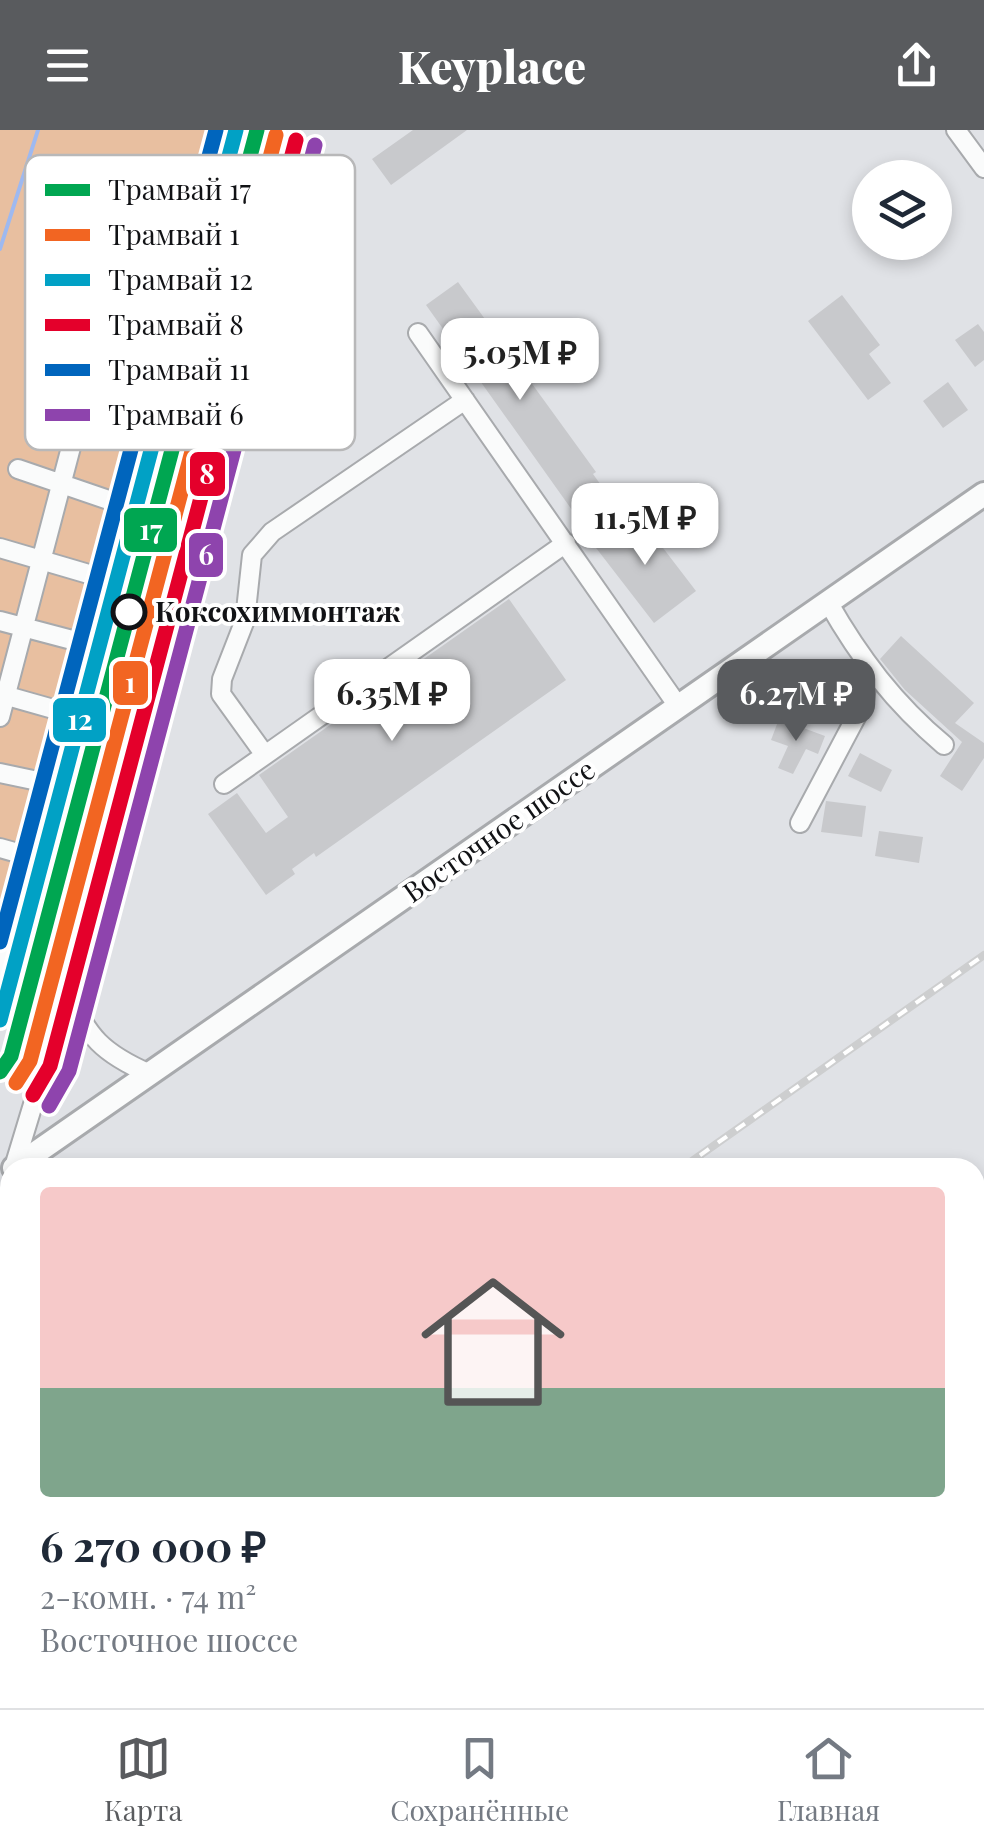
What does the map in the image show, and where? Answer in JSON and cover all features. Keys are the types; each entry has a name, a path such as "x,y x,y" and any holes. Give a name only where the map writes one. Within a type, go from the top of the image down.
{"main road":[{"name":"Восточное шоссе","path":"27,1158 984,494"}],"street":[{"path":"227,155 234,130"},
{"path":"282,155 288,130"},
{"path":"956,130 984,168"},
{"path":"418,333 678,706"},
{"path":"265,755 221,694 222,679 245,620 252,556 272,532 465,400"},
{"path":"0,717 70,450"},
{"path":"0,972 7,920 32,856 145,450"},
{"path":"15,1158 68,989 206,450"},
{"path":"18,469 129,507"},
{"path":"224,784 566,543"},
{"path":"0,548 109,580"},
{"path":"828,602 868,669 912,718 944,745"},
{"path":"0,621 90,645"},
{"path":"800,823 864,702 868,669"},
{"path":"3,695 72,714"},
{"path":"0,773 52,784"},
{"path":"0,848 32,856"},
{"path":"7,920 80,941"},
{"path":"68,989 80,1022 99,1044 123,1063 150,1074"}],"shaded area":[{"path":"0,130 228,130 222,155 25,155 25,450 145,450 0,1014"}],"building":[{"path":"413,130 467,130 391,185 372,159"},
{"path":"458,282 596,472 593,474 613,502 582,524 426,305"},
{"path":"842,295 880,345 869,354 891,383 868,400 808,321"},
{"path":"978,324 984,332 984,360 975,367 955,340"},
{"path":"948,382 968,410 943,428 923,401"},
{"path":"637,514 696,591 654,623 593,544"},
{"path":"509,599 566,680 316,857 314,853 292,869 295,874 266,895 208,814 237,793 266,833 288,817 259,775"},
{"path":"901,636 974,703 955,723 984,743 984,758 962,791 940,776 962,742 905,690 880,659"},
{"path":"840,681 847,692 813,714 806,704"},
{"path":"779,719 825,736 818,754 806,749 793,774 778,768 788,746 771,740"},
{"path":"860,753 892,770 881,792 848,776"},
{"path":"826,801 866,806 862,837 821,832"},
{"path":"879,831 923,837 919,863 875,856"}],"waterway":[{"path":"30,155 38,130"},
{"path":"0,249 25,171"}],"railway":[{"path":"696,1158 984,955"}],"tram line":[{"name":"11","path":"209,155 216,130"},
{"name":"12","path":"229,155 236,130"},
{"name":"17","path":"250,155 257,130"},
{"name":"1","path":"271,155 276,135"},
{"name":"8","path":"292,155 296,140"},
{"name":"6","path":"312,155 315,145"},
{"name":"11","path":"0,942 131,450"},
{"name":"12","path":"0,1020 151,450"},
{"name":"17","path":"0,1072 11,1056 172,450"},
{"name":"1","path":"16,1083 30,1061 192,450"},
{"name":"8","path":"33,1095 50,1066 214,450"},
{"name":"6","path":"49,1106 69,1071 234,450"}],"place":[{"name":"Коксохиммонтаж","path":"129,612"}]}
